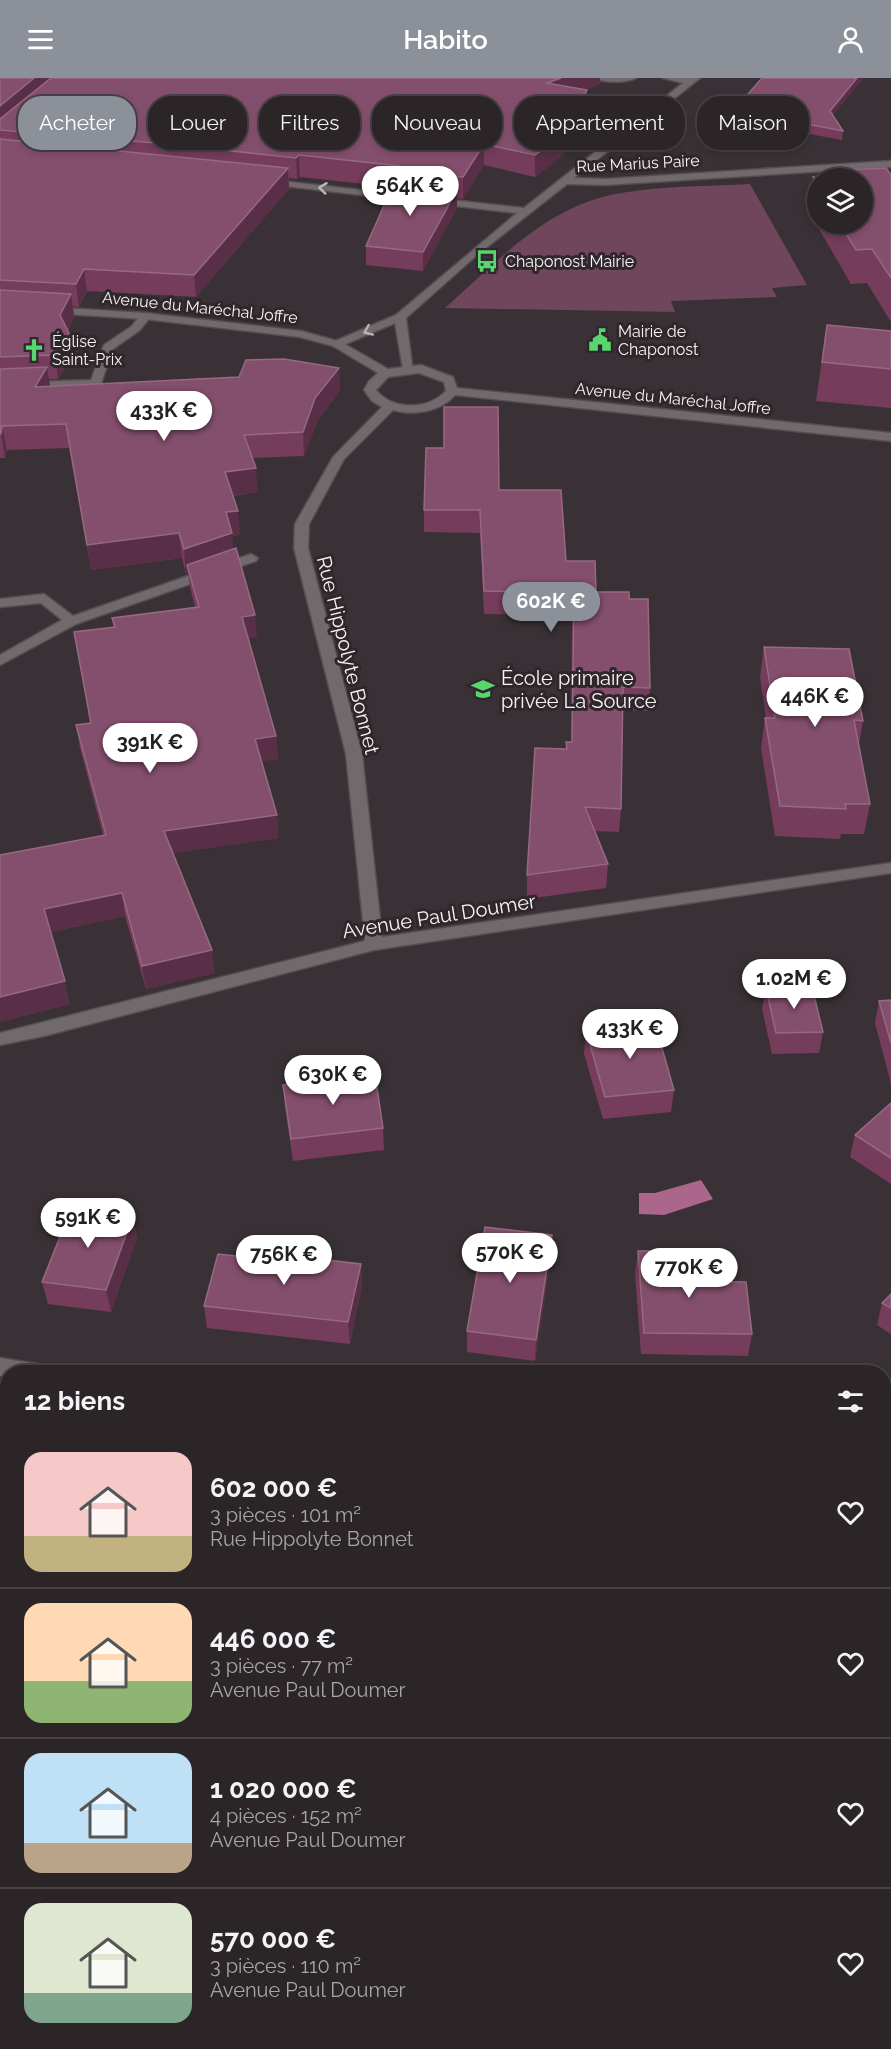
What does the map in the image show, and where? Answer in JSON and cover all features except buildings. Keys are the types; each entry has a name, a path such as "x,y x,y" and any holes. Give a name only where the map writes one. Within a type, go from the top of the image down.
{"street":[{"path":"599,78 631,78"},
{"path":"668,78 693,80"},
{"path":"337,344 399,317 472,253 566,182 693,80"},
{"name":"Rue Marius Paire","path":"566,182 605,182 891,164"},
{"path":"252,180 527,211"},
{"name":"Avenue du Maréchal Joffre","path":"0,307 145,316 301,334 337,344 387,373"},
{"path":"0,387 96,383 108,347 136,328 145,316"},
{"path":"399,317 409,369"},
{"path":"409,369 442,375 449,380 452,391 448,398 429,406 409,408 390,406 380,402 370,390 372,383 387,373 409,369"},
{"name":"Avenue du Maréchal Joffre","path":"452,391 891,437"},
{"name":"Rue Hippolyte Bonnet","path":"374,944 354,754 301,548 302,524 339,457 390,406"},
{"path":"0,661 72,621 251,558"},
{"path":"0,603 44,598 72,621"},
{"name":"Avenue Paul Doumer","path":"0,1039 44,1030 374,944 891,868"}],"shaded area":[{"path":"750,184 807,285 772,288 777,297 671,301 675,312 445,308 529,234 587,202 624,192"},
{"path":"701,1180 713,1199 664,1215 639,1214 639,1193 655,1193"}],"place":[{"name":"Chaponost Mairie","path":"487,261"},
{"name":"Mairie de Chaponost","path":"600,340"},
{"name":"Église Saint-Prix","path":"34,350"},
{"name":"École primaire privée La Source","path":"483,689"}]}
